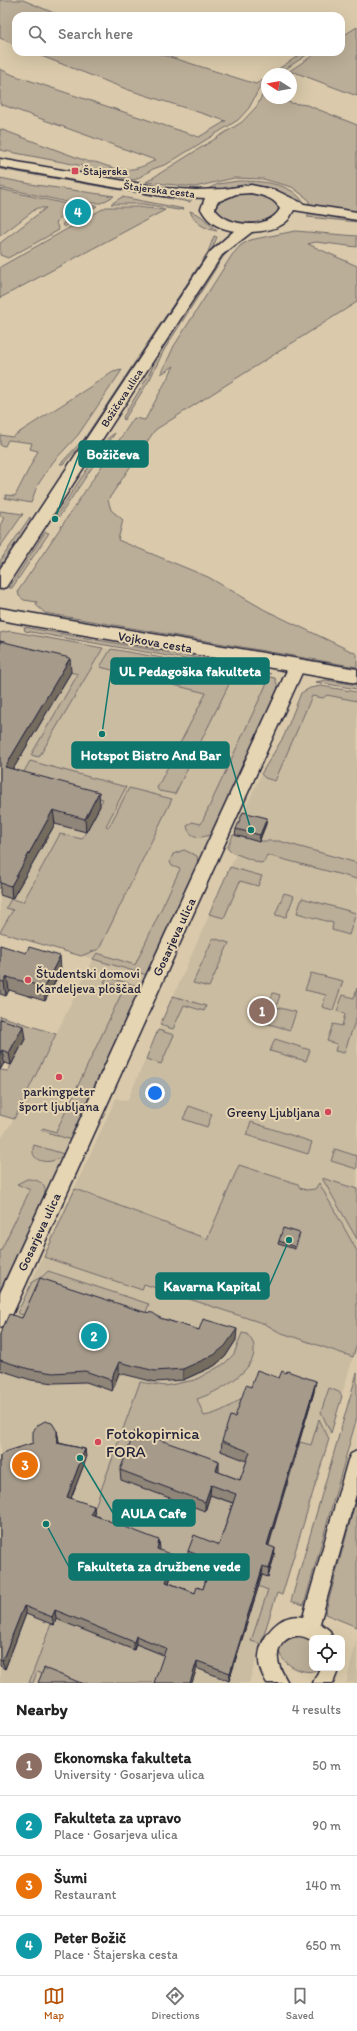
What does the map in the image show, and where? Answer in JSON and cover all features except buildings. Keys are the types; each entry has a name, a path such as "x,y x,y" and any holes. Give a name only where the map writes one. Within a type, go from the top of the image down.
{"main road":[{"name":"Štajerska cesta","path":"0,163 164,192 196,194 255,190 270,193 307,209 357,216"},
{"name":"Štajerska cesta","path":"0,172 169,202 214,217 233,226 250,228 273,223 312,221 357,225"},
{"name":"Štajerska cesta","path":"214,217 208,207 210,202 224,193"},
{"path":"273,223 282,219 286,213 286,205 282,199"}],"street":[{"name":"Božičeva ulica","path":"214,217 223,230 217,252"},
{"name":"Božičeva ulica","path":"0,583 217,252 240,233 250,228"},
{"name":"Vojkova cesta","path":"0,614 357,676"},
{"name":"Gosarjeva ulica","path":"0,1317 297,666"},
{"path":"278,1683 270,1670 270,1648 276,1636 286,1628 298,1625 316,1633 357,1460"},
{"path":"323,1683 329,1671"}],"shaded area":[{"path":"0,0 23,0 52,12 12,12 12,43 0,38"},
{"path":"357,27 357,96 297,73 297,68 294,68 312,56 345,56 345,34"},
{"path":"41,56 167,56 256,84 261,81 261,85 249,108 238,120 167,164 153,169 135,180 81,171 83,166 0,150 0,129 89,162 96,162 114,168 138,168 155,160 0,104 0,69 13,75 199,137 226,121 126,89"},
{"path":"298,56 305,56 287,68 280,68"},
{"path":"261,98 261,104 307,105 357,125 357,213 310,206 308,199 292,187 263,179 234,178 195,187 146,182 242,122 257,106"},
{"path":"0,166 192,198 190,202 0,169"},
{"path":"0,178 36,185 114,196 101,203 71,203 0,187"},
{"path":"238,181 265,182 284,187 292,191 304,204 271,188 262,186 237,186 203,191 218,184"},
{"path":"0,189 66,204 67,208 56,223 59,230 8,258 0,255 0,243 46,208 37,208 0,236"},
{"path":"245,193 261,195 271,199 278,206 278,211 264,220 244,224 226,220 219,214 216,207 221,200 232,195"},
{"path":"122,197 184,209 178,210 143,204 111,204"},
{"path":"84,205 97,206 64,227 62,225 75,208"},
{"path":"106,207 137,207 165,210 0,298 0,267"},
{"path":"190,211 201,216 217,231 200,225 194,219"},
{"path":"309,213 357,218 357,222 307,217"},
{"path":"295,231 357,236 357,247 316,242 308,244 357,266 357,302 155,430 108,500 111,510 123,520 118,540 208,577 265,610 357,654 357,667 45,613 36,605 37,602 24,600 19,596 18,591 134,418 145,420 174,366 161,374 174,346 232,255 241,245 250,240"},
{"path":"214,236 217,237 211,252 87,439 63,464 60,464 84,439 208,252"},
{"path":"234,245 223,257 164,350 150,379 124,420 123,417 147,378 164,344 220,256"},
{"path":"122,370 78,435 53,462 37,486 31,503 5,498 6,495 15,496 38,451 30,449 32,443 8,440 5,446 0,445 0,435 12,437 113,372"},
{"path":"115,433 59,517 56,516 108,438"},
{"path":"0,511 23,514 0,547 0,526 4,517 0,516"},
{"path":"30,517 31,522 0,566 0,561"},
{"path":"45,532 49,533 12,588 9,588"},
{"path":"24,627 255,668 271,674 25,631"},
{"path":"10,631 275,678 278,687 277,693 0,1292 0,1140 14,1119 93,959 0,932 0,633"},
{"path":"10,631 103,648 39,757 31,755 78,674 0,655 0,633"},
{"path":"111,649 208,666 207,669 213,671 216,667 275,678 278,687 277,693 213,833 197,837 188,830 187,826 192,822 201,824 267,683 234,674 175,794 159,791 157,788 206,693 100,667"},
{"path":"326,680 357,685 357,689 315,682"},
{"path":"321,686 357,692 357,1344 282,1595 277,1593 249,1683 0,1683 0,1350 116,1098 127,1101 236,854 227,848 261,774 284,736 301,693 310,688"},
{"path":"321,686 357,692 357,701 327,695 323,698 312,696 275,781 265,778 261,774 284,736 301,693 310,688"},
{"path":"30,761 126,787 106,826 109,827 129,788 172,799 99,949 81,956 0,932 13,910 6,908 11,899 23,902 60,834 82,839 103,799 21,777"},
{"path":"233,835 259,841 279,841 357,863 357,879 267,855 264,862 260,863 231,852 227,848"},
{"path":"184,850 197,856 198,864 147,975 93,959 97,953 135,965 180,869 172,866 170,862 173,854"},
{"path":"230,867 262,876 258,886 240,881 224,918 209,914"},
{"path":"284,893 294,896 286,917 275,915"},
{"path":"302,898 356,913 349,935 332,930 333,923 297,913"},
{"path":"213,938 229,943 209,987 193,983"},
{"path":"311,973 343,981 333,1010 322,1007 326,995 305,990"},
{"path":"107,977 141,987 71,1140 41,1130 43,1128 56,1132 124,988 104,982"},
{"path":"357,988 357,1016 344,1053 335,1051 337,1044 327,1041 333,1024 342,1026 345,1014 337,1011 343,995 354,998"},
{"path":"273,993 280,995 276,1007 296,1012 290,1030 262,1022"},
{"path":"173,996 206,1006 204,1011 184,1005 173,1029 160,1025"},
{"path":"0,1016 56,1034 14,1119 0,1115 0,1070 8,1071 25,1039 0,1031"},
{"path":"158,1030 174,1035 161,1064 146,1059"},
{"path":"275,1039 310,1050 306,1061 270,1051"},
{"path":"189,1106 212,1114 207,1127 183,1119"},
{"path":"251,1122 312,1142 308,1154 246,1135"},
{"path":"34,1145 64,1154 60,1158 54,1160 43,1161 34,1156"},
{"path":"335,1149 357,1156 357,1169 331,1161"},
{"path":"239,1165 298,1184 300,1188 306,1190 315,1189 319,1183 357,1251 357,1344 353,1357 279,1332 265,1324 144,1284 142,1290 44,1257 75,1189 207,1239"},
{"path":"322,1178 357,1189 357,1239"},
{"path":"27,1179 40,1182 44,1187 45,1195 0,1292 0,1252 30,1190 17,1184"},
{"path":"48,1271 149,1304 142,1323 29,1317 17,1313 32,1282 43,1276"},
{"path":"242,1333 247,1334 254,1346 253,1357 249,1365 234,1380 214,1392 197,1399 204,1416 226,1408 245,1395 221,1451 249,1461 240,1490 215,1481 218,1471 210,1495 235,1504 202,1597 166,1590 157,1558 159,1549 92,1515 140,1382 165,1386 195,1380 224,1364 234,1354"},
{"path":"357,1373 357,1417 304,1605 291,1601"},
{"path":"329,1388 339,1392 342,1396 331,1433 321,1412"},
{"path":"319,1419 329,1439 282,1595 277,1593 261,1644 251,1641 268,1590 258,1586 280,1506 279,1505 285,1486 287,1486 300,1442 311,1445"},
{"path":"357,1496 357,1627 325,1614"},
{"path":"69,1588 134,1649 136,1644 166,1656 157,1683 66,1683 37,1672 33,1683 29,1683 51,1624 54,1625"},
{"path":"297,1636 309,1639 309,1671 302,1671 285,1661 280,1654 279,1647 285,1641"},
{"path":"357,1639 357,1683 346,1683"}],"place":[{"name":"Štajerska","path":"75,171"},
{"name":"Peter Božič","path":"78,212"},
{"name":"Božičeva","path":"55,519"},
{"name":"UL Pedagoška fakulteta","path":"102,734"},
{"name":"Hotspot Bistro And Bar","path":"251,830"},
{"name":"Študentski domovi Kardeljeva ploščad","path":"28,980"},
{"name":"Ekonomska fakulteta","path":"262,1011"},
{"name":"parkingpeter šport ljubljana","path":"59,1077"},
{"name":"Greeny Ljubljana","path":"328,1112"},
{"name":"Kavarna Kapital","path":"289,1240"},
{"name":"Fakulteta za upravo","path":"94,1336"},
{"name":"Fotokopirnica FORA","path":"98,1442"},
{"name":"AULA Cafe","path":"80,1458"},
{"name":"Šumi","path":"25,1465"},
{"name":"Fakulteta za družbene vede","path":"46,1524"}]}
